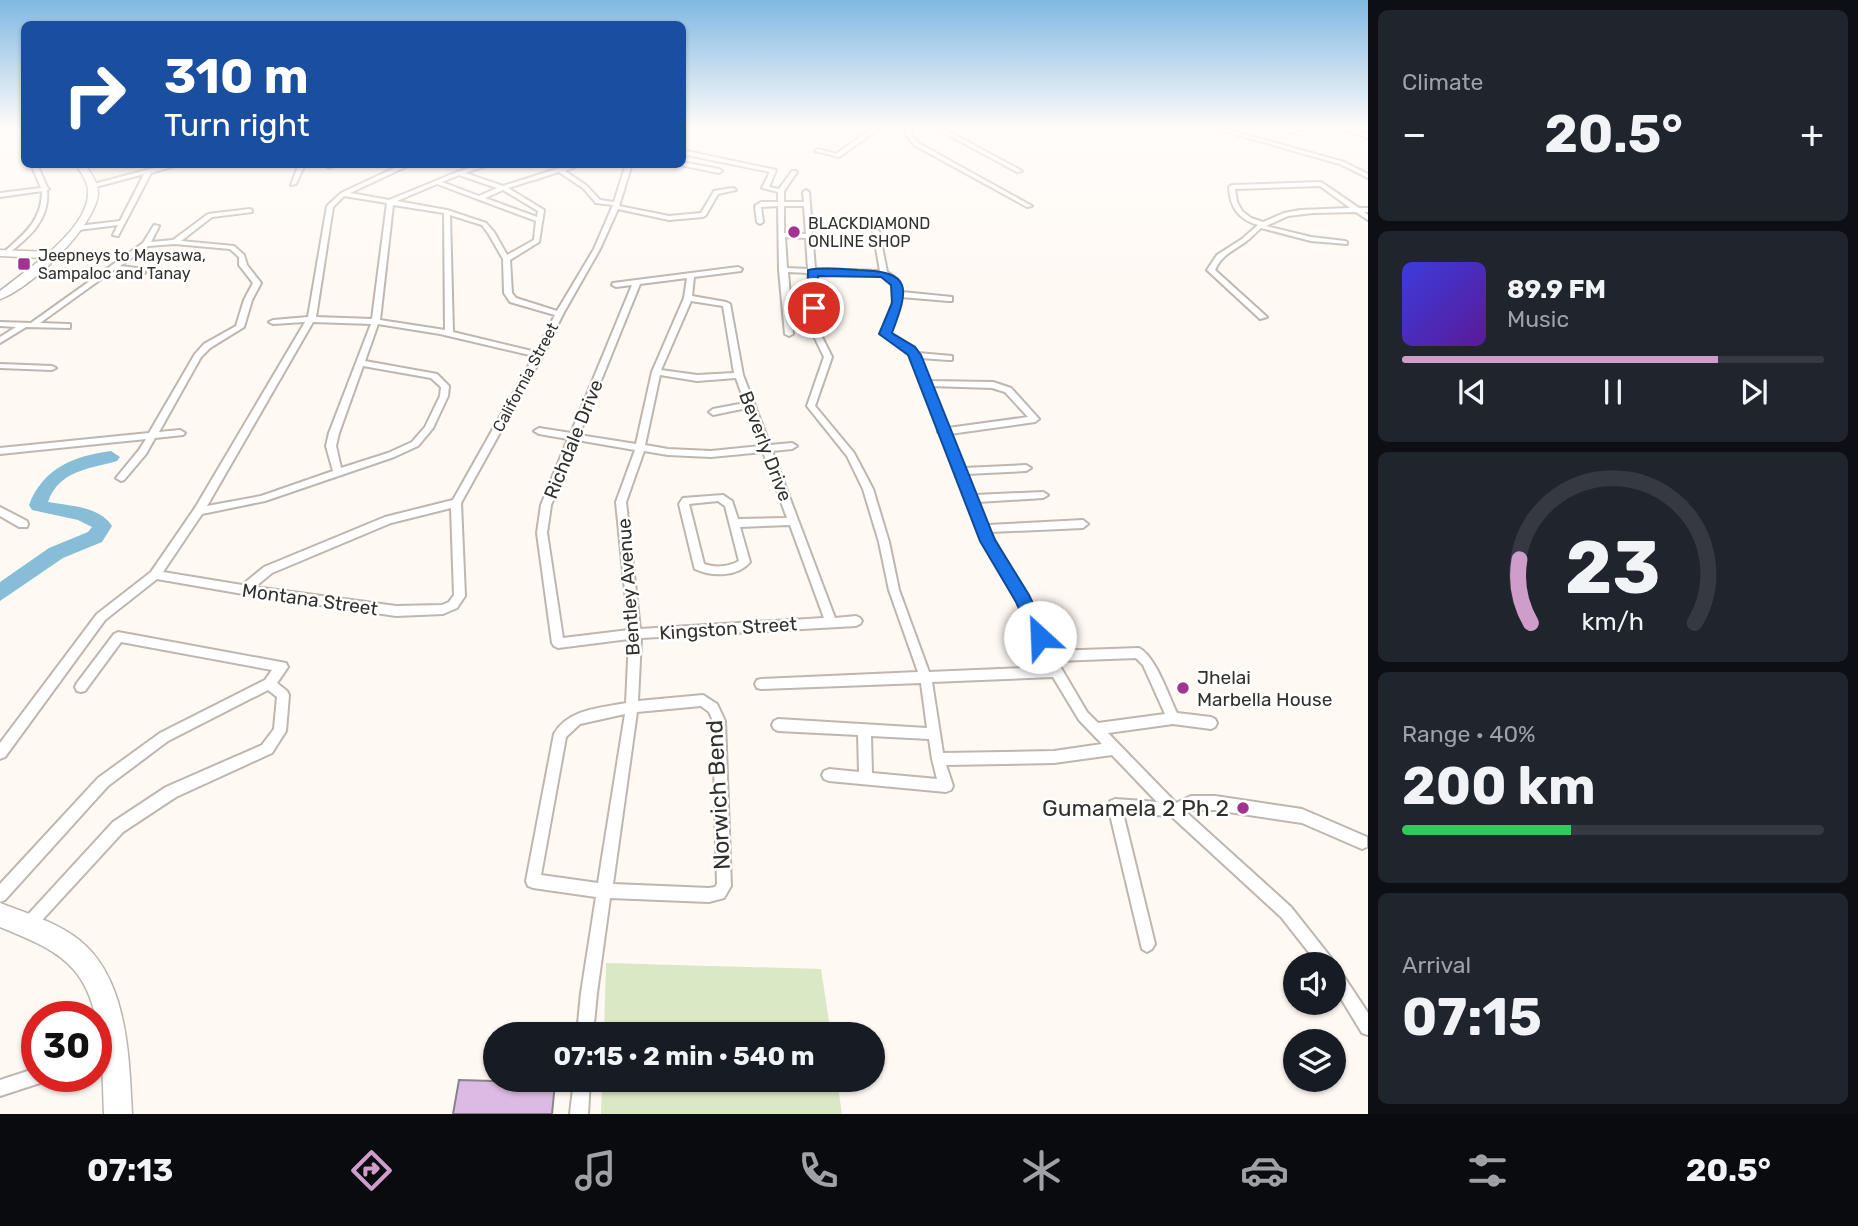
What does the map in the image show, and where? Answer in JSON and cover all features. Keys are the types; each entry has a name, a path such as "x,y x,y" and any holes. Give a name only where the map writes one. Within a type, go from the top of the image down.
{"main road":[{"path":"0,296 51,255 78,228 93,195 89,180"},
{"path":"3,253 51,255"},
{"path":"0,290 51,255"},
{"path":"0,915 28,925 71,949 93,975 105,1004 115,1053 118,1114"}],"street":[{"path":"3,253 39,220 46,204 46,189 42,180"},
{"path":"92,186 115,180"},
{"path":"116,235 144,180"},
{"path":"293,184 295,180"},
{"path":"0,753 101,617 155,575 199,511 312,317 330,206 343,194 374,180"},
{"path":"390,202 441,180"},
{"path":"479,180 503,188 538,206 537,241 506,259"},
{"path":"479,198 528,180"},
{"path":"575,180 598,202 669,218 703,215 716,192 733,190"},
{"name":"California Street","path":"456,503 597,249 617,205 624,180"},
{"path":"769,180 765,188 781,191"},
{"path":"789,180 781,191 780,235 789,334"},
{"path":"982,180 1029,206"},
{"path":"436,182 539,220"},
{"path":"1345,243 1311,239 1250,222 1239,216 1234,208 1232,187 1319,184 1368,218"},
{"path":"0,195 46,189"},
{"path":"806,192 814,308 804,319 812,325 828,357 811,406 851,455 868,489 884,542 894,590 926,679 938,759 946,786 829,775"},
{"path":"343,194 447,212 484,224 492,232 506,259 508,293 513,300 559,314"},
{"path":"338,474 331,446 376,320 390,202"},
{"path":"760,222 759,205 806,204"},
{"path":"1263,317 1211,270 1214,260 1241,243 1262,225 1282,215 1296,212 1368,210"},
{"path":"175,242 210,215 250,211"},
{"path":"447,212 449,333"},
{"path":"78,228 122,223"},
{"path":"0,341 27,326 146,244 156,226"},
{"path":"876,231 884,273"},
{"path":"780,235 807,236"},
{"path":"121,478 139,458 198,356 207,346 240,327 248,300 257,283 243,265 242,256 237,249 175,242 146,244"},
{"path":"113,267 142,271"},
{"path":"616,285 738,269"},
{"path":"783,270 884,273 892,278 898,294 895,313 885,334 911,349 915,355 988,541 1023,600 1056,672 1083,716 1112,749 1174,810 1286,912 1318,952"},
{"name":"Bentley Avenue","path":"586,1022 632,707 635,634 621,502 640,449 656,372 688,298 691,275"},
{"name":"Richdale Drive","path":"558,643 541,533 546,505 637,282"},
{"path":"898,294 949,299"},
{"name":"Beverly Drive","path":"688,298 726,304 739,374 831,621"},
{"path":"273,322 312,317 376,320 449,333 539,355"},
{"path":"0,324 67,327"},
{"path":"915,355 949,358"},
{"path":"199,511 262,499 338,474 415,444 429,428 444,396 445,387 434,376 361,363"},
{"path":"0,366 52,368"},
{"path":"656,372 697,378 739,374"},
{"path":"925,383 993,385 1008,390 1035,419 943,432"},
{"path":"713,412 750,405"},
{"path":"539,431 640,449 711,454 792,446"},
{"path":"0,451 180,433"},
{"path":"960,471 1026,468"},
{"path":"971,499 1043,495"},
{"path":"720,497 729,504 734,523 743,565 702,569 691,538 684,502 720,497"},
{"path":"243,590 268,570 376,524 456,503"},
{"name":"Montana Street","path":"155,575 396,611 443,609 453,605 460,596 456,503"},
{"path":"0,511 23,524"},
{"path":"734,523 795,521"},
{"path":"984,529 1083,524"},
{"name":"Kingston Street","path":"558,643 635,634 856,621"},
{"path":"0,895 103,782 164,737 269,684 282,667 118,637 81,687"},
{"path":"1049,656 1139,653 1147,662 1174,718"},
{"path":"761,684 1056,672"},
{"path":"28,925 118,827 171,792 267,750 280,731 283,695 269,684"},
{"name":"Norwich Bend","path":"606,891 709,895 719,892 724,886 719,721 713,708 703,700 632,707"},
{"path":"606,891 533,881 560,734 577,719 632,707"},
{"path":"1094,729 1174,718 1211,723"},
{"path":"778,725 935,734"},
{"path":"864,730 866,778"},
{"path":"938,759 1054,757 1112,749"},
{"path":"1147,944 1115,806 1174,810 1191,803 1215,803 1302,816 1362,842"},
{"path":"1346,993 1368,1027"},
{"path":"0,1088 21,1081"},
{"path":"579,1114 581,1092"}],"green space":[{"path":"606,963 821,969 829,1022 604,1022"},
{"path":"602,1092 839,1092 842,1114 601,1114"}],"building":[{"path":"459,1080 483,1081 483,1092 554,1092 552,1114 453,1114"}],"waterway":[{"path":"0,593 44,560 95,537 103,526 95,520 38,505 48,484 56,476 76,465 111,457"}],"place":[{"name":"BLACKDIAMOND ONLINE SHOP","path":"794,232"},
{"name":"Jeepneys to Maysawa, Sampaloc and Tanay","path":"24,264"},
{"name":"Jhelai Marbella House","path":"1183,688"},
{"name":"Gumamela 2 Ph 2","path":"1243,808"}],"route":[{"path":"814,308 812,272 884,273 892,278 898,294 897,303 885,334 911,349 915,355 988,541 1023,600 1040,637"}]}
